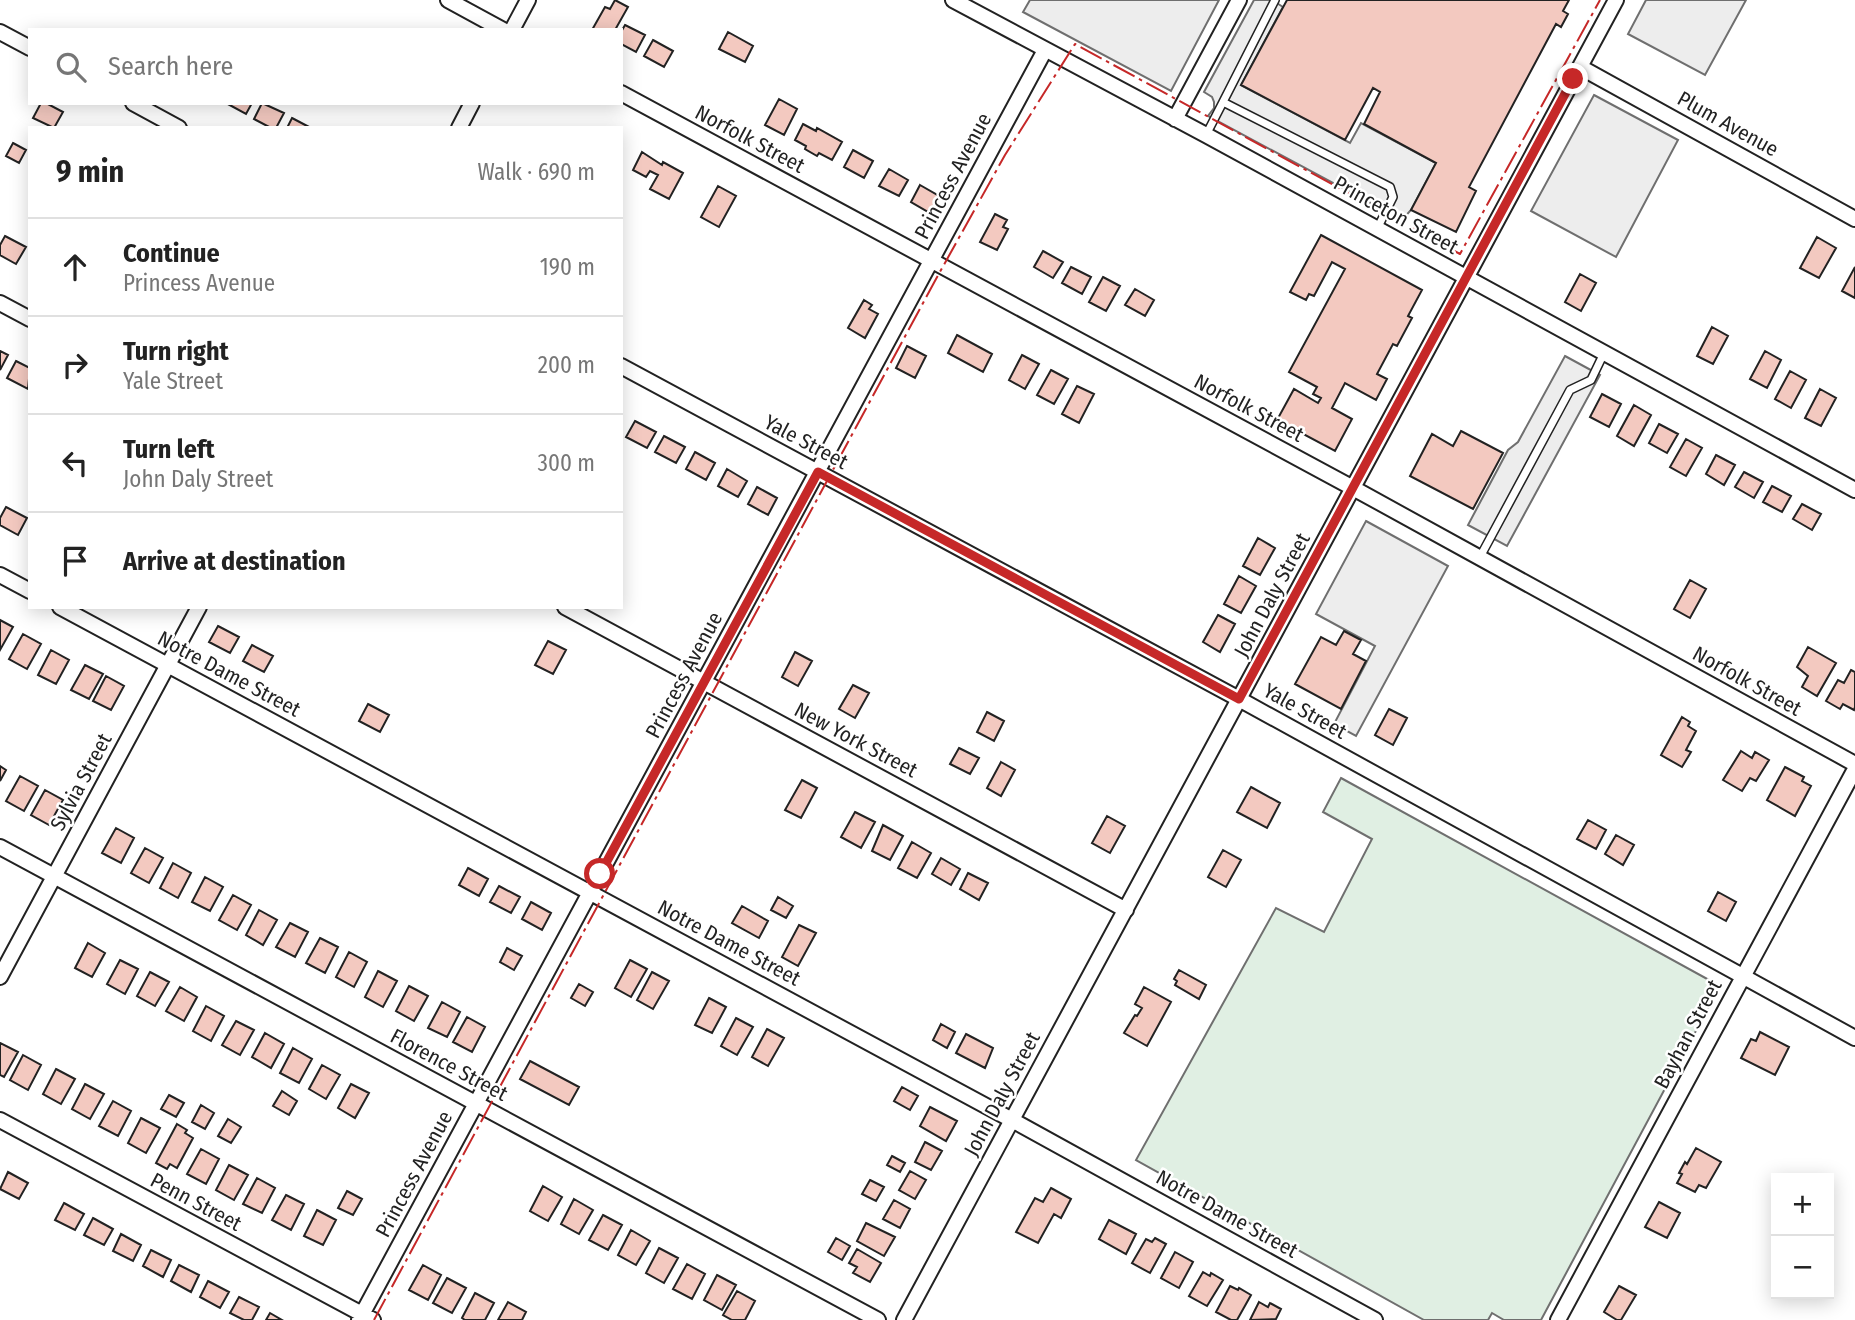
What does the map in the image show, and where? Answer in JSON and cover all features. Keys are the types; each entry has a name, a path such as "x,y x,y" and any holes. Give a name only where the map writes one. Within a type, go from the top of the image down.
{"street":[{"path":"448,0 499,28"},
{"path":"513,28 528,0"},
{"name":"Princeton Street","path":"953,0 1206,135 1855,490"},
{"path":"1175,119 1239,0"},
{"name":"John Daly Street","path":"904,1320 1616,0"},
{"path":"0,32 28,46"},
{"name":"Princess Avenue","path":"365,1318 476,1104 1045,50"},
{"name":"Plum Avenue","path":"1580,67 1855,219"},
{"name":"Norfolk Street","path":"623,94 1353,488 1855,766"},
{"path":"137,105 175,126"},
{"path":"460,126 471,105"},
{"path":"0,303 28,318"},
{"name":"Yale Street","path":"623,367 1239,699 1855,1038"},
{"path":"0,575 28,590"},
{"name":"Notre Dame Street","path":"64,609 1012,1120 1375,1320"},
{"name":"Sylvia Street","path":"0,977 198,609"},
{"name":"New York Street","path":"569,609 1126,909"},
{"name":"Bayhan Street","path":"1558,1320 1855,766"},
{"name":"Florence Street","path":"0,847 878,1320"},
{"name":"Penn Street","path":"0,1121 365,1318"}],"lane":[{"path":"1206,135 1275,0"},
{"path":"1223,102 1390,187 1393,197 1377,229"},
{"path":"1479,558 1570,390 1591,380 1604,353"}],"green space":[{"path":"1341,778 1720,986 1541,1320 1504,1320 1492,1313 1488,1320 1424,1320 1136,1160 1276,908 1324,932 1372,839 1323,812"}],"shaded area":[{"path":"1030,0 1219,0 1171,91 1023,12"},
{"path":"1254,0 1272,0 1283,7 1241,85 1350,143 1361,123 1436,163 1411,210 1402,220 1208,116 1214,108 1214,102 1212,97 1204,92"},
{"path":"1646,0 1746,0 1705,75 1628,34"},
{"path":"1594,95 1678,140 1616,257 1531,211"},
{"path":"1565,356 1600,375 1507,546 1468,525 1508,450 1518,442"},
{"path":"1366,521 1448,566 1356,736 1334,724 1375,646 1316,614"}],"building":[{"path":"615,0 628,7 616,28 593,28 605,7 610,9"},
{"path":"1287,0 1569,0 1563,11 1568,14 1561,27 1556,24 1469,187 1476,191 1456,232 1411,210 1436,163 1364,124 1380,92 1373,88 1345,140 1241,85"},
{"path":"625,25 645,35 636,52 623,45"},
{"path":"728,32 753,46 745,62 719,49"},
{"path":"653,40 673,51 664,67 644,56"},
{"path":"779,99 797,109 784,135 765,125"},
{"path":"40,105 50,105 63,112 55,126 33,118"},
{"path":"230,105 251,105 246,114"},
{"path":"261,105 284,113 277,126 267,126 254,119"},
{"path":"292,118 307,126 288,126"},
{"path":"803,124 816,131 817,128 842,142 832,160 819,153 817,156 795,140"},
{"path":"13,143 26,150 19,163 6,156"},
{"path":"853,150 873,161 864,178 844,167"},
{"path":"642,152 662,165 663,162 683,173 669,199 650,189 658,175 650,171 646,177 633,170"},
{"path":"889,169 908,180 899,196 879,186"},
{"path":"920,185 939,196 930,213 911,202"},
{"path":"718,186 736,196 719,227 701,217"},
{"path":"995,214 1007,220 1003,227 1008,229 997,250 980,242"},
{"path":"1321,235 1422,290 1408,316 1412,318 1397,346 1393,344 1377,374 1387,379 1376,400 1345,383 1332,408 1352,419 1335,451 1277,420 1294,389 1318,403 1321,398 1313,394 1317,387 1289,372 1345,269 1332,262 1314,296 1309,294 1306,300 1290,292"},
{"path":"5,236 26,247 16,264 0,255 0,245"},
{"path":"1817,237 1836,248 1819,278 1800,268"},
{"path":"1043,251 1063,262 1053,278 1034,267"},
{"path":"1071,267 1091,277 1082,294 1062,283"},
{"path":"1855,267 1855,298 1842,291"},
{"path":"1580,274 1596,283 1581,311 1565,302"},
{"path":"1103,277 1120,286 1106,311 1089,302"},
{"path":"1135,289 1154,300 1145,316 1125,305"},
{"path":"864,300 872,305 869,309 878,314 865,338 848,328"},
{"path":"1712,327 1728,336 1713,364 1697,356"},
{"path":"957,335 992,354 983,372 948,353"},
{"path":"907,346 926,356 915,378 896,368"},
{"path":"0,351 8,355 0,370"},
{"path":"1765,351 1781,360 1767,388 1750,379"},
{"path":"1022,355 1039,364 1025,389 1009,380"},
{"path":"16,361 28,367 28,389 7,378"},
{"path":"1051,370 1068,379 1054,404 1037,395"},
{"path":"1790,371 1806,380 1791,408 1775,399"},
{"path":"1077,386 1094,394 1079,423 1062,414"},
{"path":"1820,389 1836,398 1821,426 1805,418"},
{"path":"1602,394 1621,404 1609,427 1590,417"},
{"path":"1634,405 1651,415 1634,446 1617,436"},
{"path":"635,421 656,432 647,448 626,437"},
{"path":"1659,424 1678,434 1667,453 1649,443"},
{"path":"1461,431 1503,453 1473,509 1410,476 1432,434 1453,446"},
{"path":"664,436 685,447 676,463 655,452"},
{"path":"1686,439 1702,448 1686,476 1670,467"},
{"path":"695,452 715,463 706,480 686,469"},
{"path":"1716,455 1735,465 1724,485 1706,474"},
{"path":"727,469 747,481 738,497 718,486"},
{"path":"1744,472 1763,482 1754,498 1735,487"},
{"path":"1772,486 1791,496 1782,512 1763,502"},
{"path":"757,487 777,498 768,515 748,504"},
{"path":"1802,504 1821,514 1812,530 1793,519"},
{"path":"6,507 27,518 18,535 0,525 0,518"},
{"path":"1258,538 1275,548 1260,575 1243,566"},
{"path":"1239,576 1256,586 1241,613 1224,604"},
{"path":"1690,580 1706,589 1690,618 1674,609"},
{"path":"1218,615 1235,624 1220,652 1203,642"},
{"path":"0,620 13,627 0,650"},
{"path":"218,626 239,637 230,653 209,642"},
{"path":"1344,631 1361,640 1353,654 1366,661 1341,709 1295,684 1321,637 1336,645"},
{"path":"23,634 41,644 27,669 9,659"},
{"path":"548,641 566,650 553,674 535,665"},
{"path":"252,645 273,656 264,672 243,661"},
{"path":"1808,647 1836,663 1817,696 1802,687 1808,676 1797,667"},
{"path":"51,650 69,660 56,684 38,675"},
{"path":"795,652 812,661 798,686 782,677"},
{"path":"85,665 103,674 89,699 71,690"},
{"path":"1851,670 1855,672 1855,707 1854,710 1843,704 1840,709 1826,701 1838,680 1844,683"},
{"path":"106,676 124,686 111,710 93,701"},
{"path":"853,685 869,693 855,718 839,709"},
{"path":"368,704 389,715 380,732 359,721"},
{"path":"1389,709 1407,718 1393,745 1375,735"},
{"path":"987,712 1004,721 994,741 977,732"},
{"path":"1682,717 1690,722 1688,726 1696,731 1686,750 1691,752 1682,767 1661,755"},
{"path":"959,748 979,758 970,774 950,764"},
{"path":"1741,751 1752,758 1755,752 1769,760 1756,781 1750,778 1742,791 1723,780"},
{"path":"1001,762 1015,770 1001,796 987,788"},
{"path":"0,766 6,770 0,781"},
{"path":"1785,767 1804,777 1802,781 1811,786 1795,816 1767,800"},
{"path":"20,776 38,786 24,811 6,801"},
{"path":"802,780 817,788 801,818 785,810"},
{"path":"1251,787 1280,803 1267,828 1237,812"},
{"path":"45,790 63,800 49,825 31,815"},
{"path":"855,812 875,822 861,848 841,837"},
{"path":"1107,816 1125,826 1110,853 1092,843"},
{"path":"1588,820 1606,830 1596,849 1577,839"},
{"path":"883,825 903,836 890,860 872,851"},
{"path":"116,828 134,838 121,863 102,853"},
{"path":"1616,835 1634,845 1623,865 1605,854"},
{"path":"912,842 931,853 917,878 898,868"},
{"path":"145,848 163,858 149,883 131,873"},
{"path":"1223,850 1241,860 1226,887 1208,877"},
{"path":"941,858 960,869 951,885 932,874"},
{"path":"173,863 191,873 178,898 160,888"},
{"path":"468,868 488,879 479,896 459,885"},
{"path":"968,873 988,883 979,900 960,889"},
{"path":"205,877 223,887 210,911 192,902"},
{"path":"499,886 520,897 511,913 490,902"},
{"path":"1718,892 1736,902 1726,921 1708,911"},
{"path":"233,895 251,905 237,930 219,920"},
{"path":"778,897 793,906 786,918 771,910"},
{"path":"531,902 551,913 542,930 522,919"},
{"path":"742,906 768,921 759,938 732,923"},
{"path":"259,910 277,920 263,945 246,935"},
{"path":"290,923 308,932 295,957 276,947"},
{"path":"799,925 816,933 798,966 782,957"},
{"path":"320,938 338,947 325,973 306,963"},
{"path":"88,943 105,953 92,977 75,968"},
{"path":"507,948 522,956 514,970 500,962"},
{"path":"349,952 367,962 354,987 336,977"},
{"path":"120,960 138,969 125,994 107,984"},
{"path":"630,960 647,969 631,997 615,988"},
{"path":"1179,970 1206,985 1199,999 1175,985 1177,981 1174,979"},
{"path":"378,971 397,981 383,1007 365,997"},
{"path":"150,972 169,982 155,1006 137,996"},
{"path":"652,972 669,981 653,1009 637,1000"},
{"path":"579,984 593,992 585,1006 571,998"},
{"path":"409,986 428,996 414,1021 396,1011"},
{"path":"180,987 197,997 184,1021 166,1011"},
{"path":"1144,987 1171,1002 1147,1046 1124,1033 1142,1008 1135,1004"},
{"path":"709,998 726,1007 712,1033 695,1025"},
{"path":"442,1002 460,1012 447,1037 428,1028"},
{"path":"206,1006 224,1016 211,1041 193,1031"},
{"path":"467,1017 485,1027 472,1052 453,1042"},
{"path":"736,1018 753,1027 737,1055 721,1046"},
{"path":"236,1021 254,1030 240,1055 222,1045"},
{"path":"941,1024 955,1032 947,1048 933,1040"},
{"path":"767,1029 784,1038 768,1066 752,1057"},
{"path":"1760,1032 1789,1047 1775,1075 1741,1058 1751,1039 1756,1041"},
{"path":"265,1033 284,1044 271,1068 252,1057"},
{"path":"966,1034 993,1048 985,1068 956,1053"},
{"path":"0,1043 18,1052 4,1077 0,1075"},
{"path":"293,1048 312,1059 299,1083 280,1073"},
{"path":"23,1055 41,1065 28,1090 10,1080"},
{"path":"530,1061 579,1087 569,1105 520,1079"},
{"path":"322,1065 340,1075 326,1099 309,1089"},
{"path":"56,1069 75,1079 61,1104 43,1094"},
{"path":"85,1084 104,1094 90,1119 72,1109"},
{"path":"351,1084 369,1093 355,1118 338,1108"},
{"path":"902,1087 918,1096 910,1110 894,1101"},
{"path":"282,1091 297,1101 289,1115 273,1106"},
{"path":"169,1095 184,1103 176,1117 161,1109"},
{"path":"113,1101 131,1111 118,1136 99,1126"},
{"path":"201,1105 214,1113 205,1129 192,1122"},
{"path":"930,1107 957,1121 946,1141 920,1126"},
{"path":"141,1118 160,1128 146,1153 128,1143"},
{"path":"228,1119 241,1127 231,1143 218,1136"},
{"path":"177,1124 193,1138 177,1168 170,1164 167,1169 156,1163"},
{"path":"925,1142 942,1151 931,1170 915,1162"},
{"path":"1696,1148 1721,1162 1706,1188 1699,1185 1695,1192 1677,1183 1682,1174 1679,1173"},
{"path":"201,1149 219,1159 206,1184 187,1174"},
{"path":"892,1156 905,1163 900,1172 887,1165"},
{"path":"229,1165 248,1175 234,1200 216,1190"},
{"path":"910,1171 926,1180 915,1199 899,1190"},
{"path":"8,1172 28,1183 19,1199 0,1189"},
{"path":"257,1178 275,1188 262,1213 243,1204"},
{"path":"870,1180 884,1187 876,1201 862,1194"},
{"path":"543,1186 562,1197 548,1221 530,1211"},
{"path":"1051,1188 1071,1199 1061,1218 1054,1214 1038,1243 1016,1232 1035,1198 1043,1202"},
{"path":"347,1191 362,1199 353,1215 338,1208"},
{"path":"286,1195 304,1204 291,1230 272,1220"},
{"path":"574,1199 593,1210 579,1234 561,1224"},
{"path":"894,1200 910,1209 900,1228 883,1219"},
{"path":"1659,1202 1680,1213 1667,1238 1645,1227"},
{"path":"64,1203 84,1214 75,1230 55,1220"},
{"path":"317,1210 336,1220 323,1245 304,1236"},
{"path":"603,1215 622,1225 608,1250 589,1240"},
{"path":"93,1218 113,1229 104,1245 84,1235"},
{"path":"1109,1220 1136,1234 1126,1254 1099,1239"},
{"path":"866,1223 895,1237 884,1256 857,1241"},
{"path":"631,1230 650,1241 636,1265 618,1255"},
{"path":"121,1234 141,1245 133,1261 113,1251"},
{"path":"836,1238 850,1246 842,1260 828,1252"},
{"path":"1155,1238 1166,1244 1150,1273 1132,1263 1146,1239 1152,1242"},
{"path":"659,1248 678,1258 664,1283 646,1273"},
{"path":"857,1249 881,1263 870,1282 853,1273 857,1267 849,1263"},
{"path":"151,1250 171,1260 163,1277 143,1266"},
{"path":"1175,1252 1193,1262 1179,1288 1161,1278"},
{"path":"687,1264 705,1274 692,1299 673,1289"},
{"path":"179,1265 199,1275 191,1292 171,1281"},
{"path":"423,1265 441,1275 428,1300 409,1290"},
{"path":"1203,1272 1223,1280 1207,1306 1189,1296"},
{"path":"717,1275 736,1285 722,1310 704,1300"},
{"path":"447,1278 466,1288 452,1313 433,1303"},
{"path":"208,1281 229,1292 220,1308 200,1297"},
{"path":"1230,1286 1251,1295 1237,1320 1231,1320 1216,1312"},
{"path":"1619,1286 1636,1295 1621,1320 1617,1320 1604,1312"},
{"path":"737,1291 755,1301 745,1320 732,1320 723,1315"},
{"path":"475,1293 494,1303 485,1320 465,1320 462,1318"},
{"path":"239,1297 259,1307 252,1320 244,1320 230,1313"},
{"path":"508,1302 526,1312 522,1320 498,1320"},
{"path":"1259,1302 1268,1307 1270,1303 1281,1309 1276,1319 1250,1320"},
{"path":"270,1313 282,1320 266,1320"}],"power":[{"path":"374,1320 936,279 1005,155 1075,44 1460,254 1600,0"}],"route":[{"path":"600,874 818,472 1239,699 1573,79"}]}
